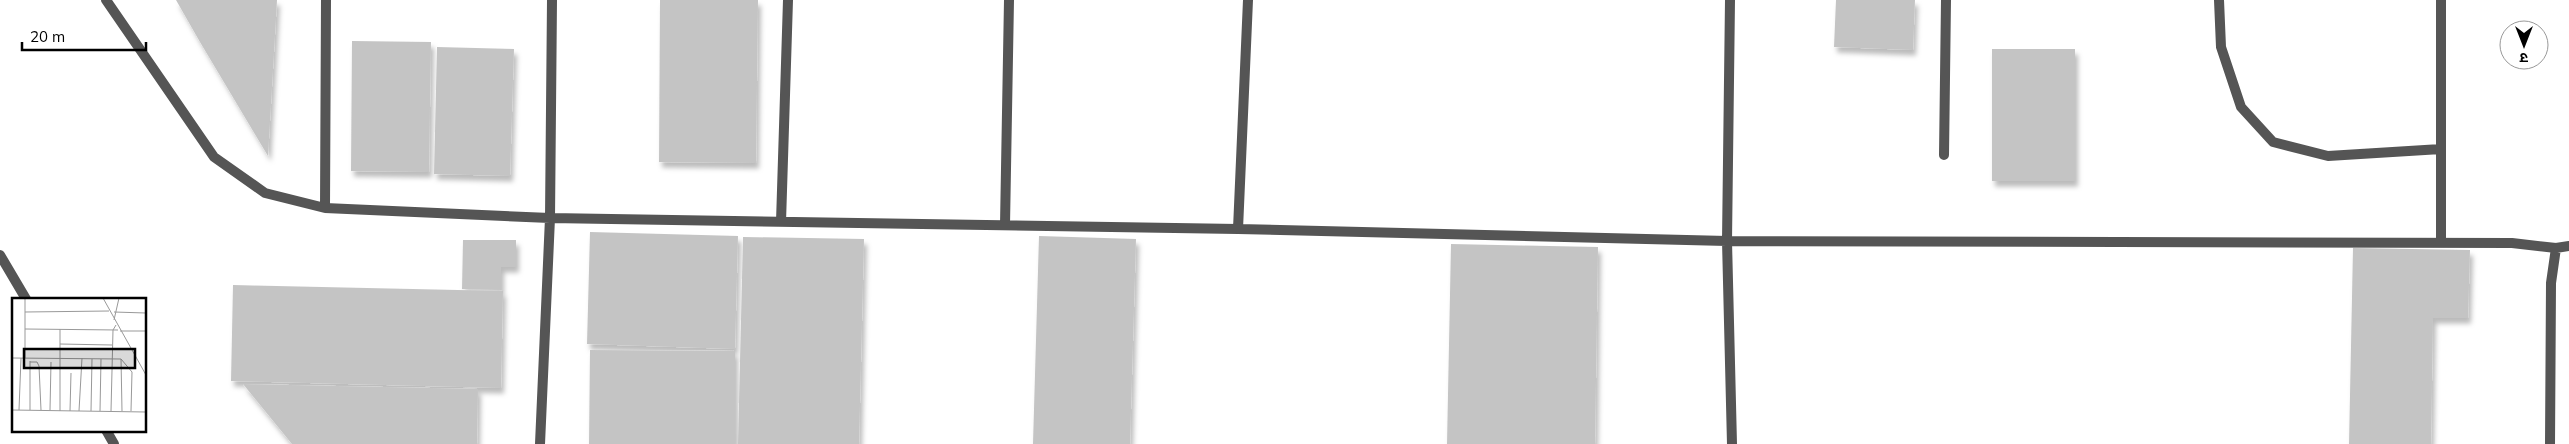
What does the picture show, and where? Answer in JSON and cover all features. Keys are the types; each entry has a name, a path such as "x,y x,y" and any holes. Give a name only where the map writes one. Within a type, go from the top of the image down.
{"street":[{"path":"106,0 214,157 265,193 325,208 550,218 1238,229 1727,241 2512,243 2556,248 2569,246"},
{"path":"325,208 326,0"},
{"path":"540,444 550,218 552,0"},
{"path":"781,222 788,0"},
{"path":"1005,226 1009,0"},
{"path":"1238,229 1248,0"},
{"path":"1730,0 1727,241 1732,444"},
{"path":"1944,155 1946,0"},
{"path":"2218,0 2221,47 2240,106 2273,142 2328,156 2441,149"},
{"path":"2441,0 2441,243"},
{"path":"2550,444 2551,283 2556,248"},
{"path":"0,255 25,298"},
{"path":"107,432 114,444"}],"building":[{"path":"176,0 277,0 268,156 200,42"},
{"path":"660,0 758,0 756,163 659,162"},
{"path":"1836,0 1915,0 1913,50 1834,47"},
{"path":"352,41 431,42 429,172 351,171"},
{"path":"437,47 514,49 510,176 434,174"},
{"path":"1992,49 2075,49 2075,181 1992,181"},
{"path":"590,232 738,236 735,349 587,344"},
{"path":"1039,236 1136,239 1130,444 1033,444"},
{"path":"743,237 864,239 859,444 738,444"},
{"path":"463,240 516,240 516,267 501,267 501,290 462,289"},
{"path":"1451,244 1598,247 1595,444 1447,444"},
{"path":"2353,248 2470,250 2468,318 2433,318 2431,444 2349,444"},
{"path":"233,285 503,291 501,388 231,381"},
{"path":"590,350 735,351 735,444 589,444"},
{"path":"243,384 478,389 477,444 292,444"}]}
